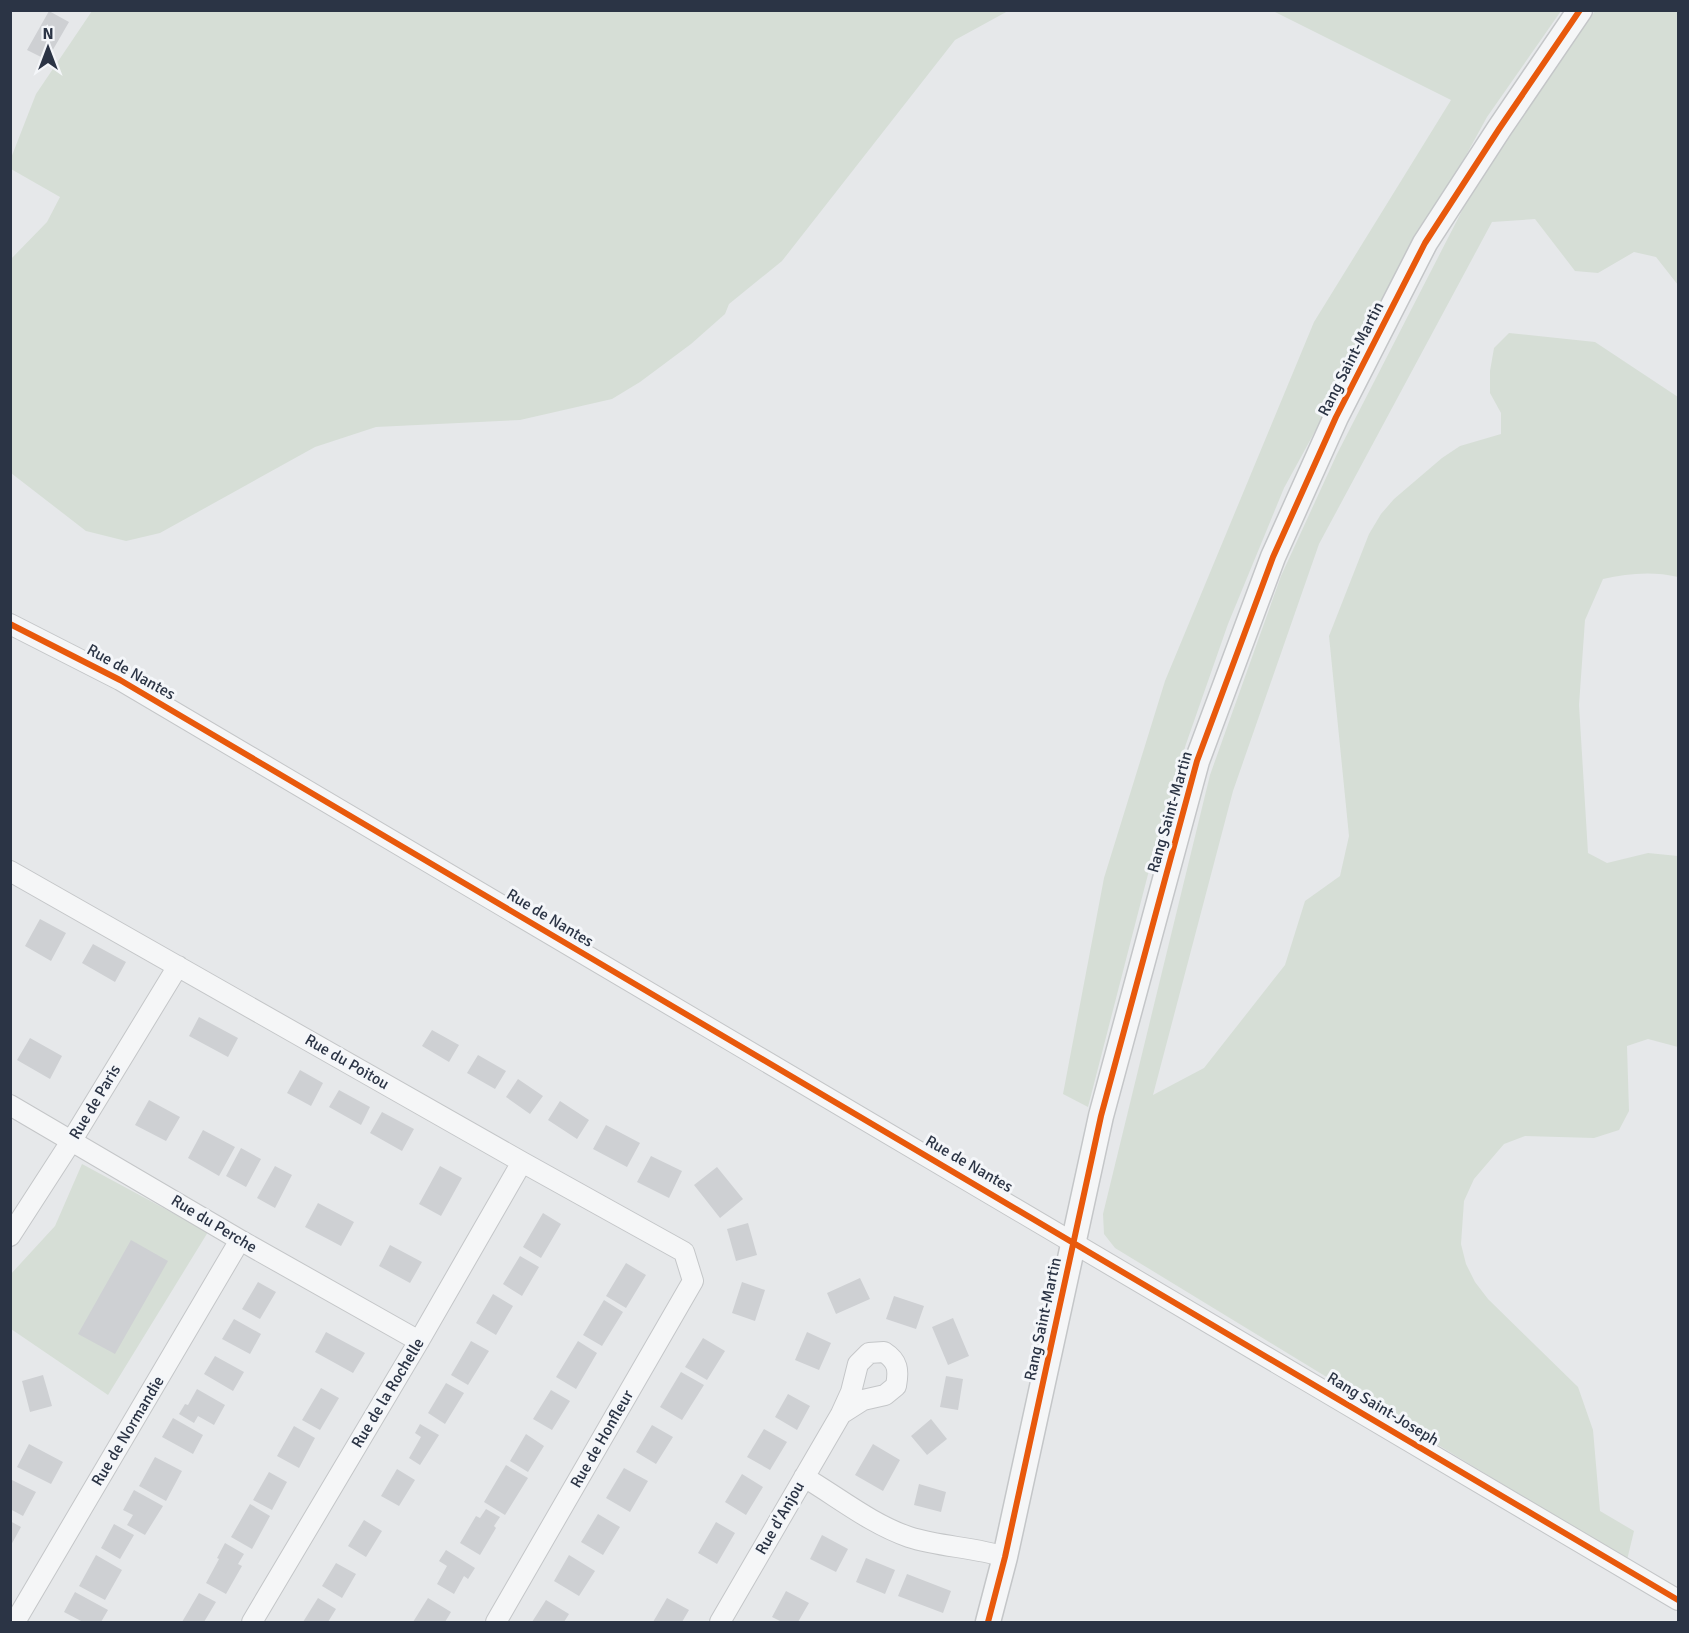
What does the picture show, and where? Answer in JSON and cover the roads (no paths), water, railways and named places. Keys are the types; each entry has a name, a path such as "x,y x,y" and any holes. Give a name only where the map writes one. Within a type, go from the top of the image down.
{"street":[{"name":"Rang Saint-Martin","path":"988,1623 1005,1557 1101,1116 1197,761 1273,557 1336,417 1425,243 1580,10"},
{"name":"Rue de Nantes","path":"10,624 120,680 1073,1241"},
{"name":"Rue du Poitou","path":"10,871 684,1252"},
{"name":"Rue de Paris","path":"10,1236 72,1140 178,966"},
{"name":"Rue du Perche","path":"10,1105 240,1240 419,1341"},
{"name":"Rue de la Rochelle","path":"252,1623 522,1162"},
{"name":"Rue de Normandie","path":"15,1623 240,1240"},
{"name":"Rang Saint-Joseph","path":"1073,1241 1678,1600"},
{"name":"Rue de Honfleur","path":"496,1623 693,1281 684,1252"},
{"name":"Rue d'Anjou","path":"720,1623 841,1414"},
{"path":"804,1477 882,1525 909,1537 1005,1557"}]}
